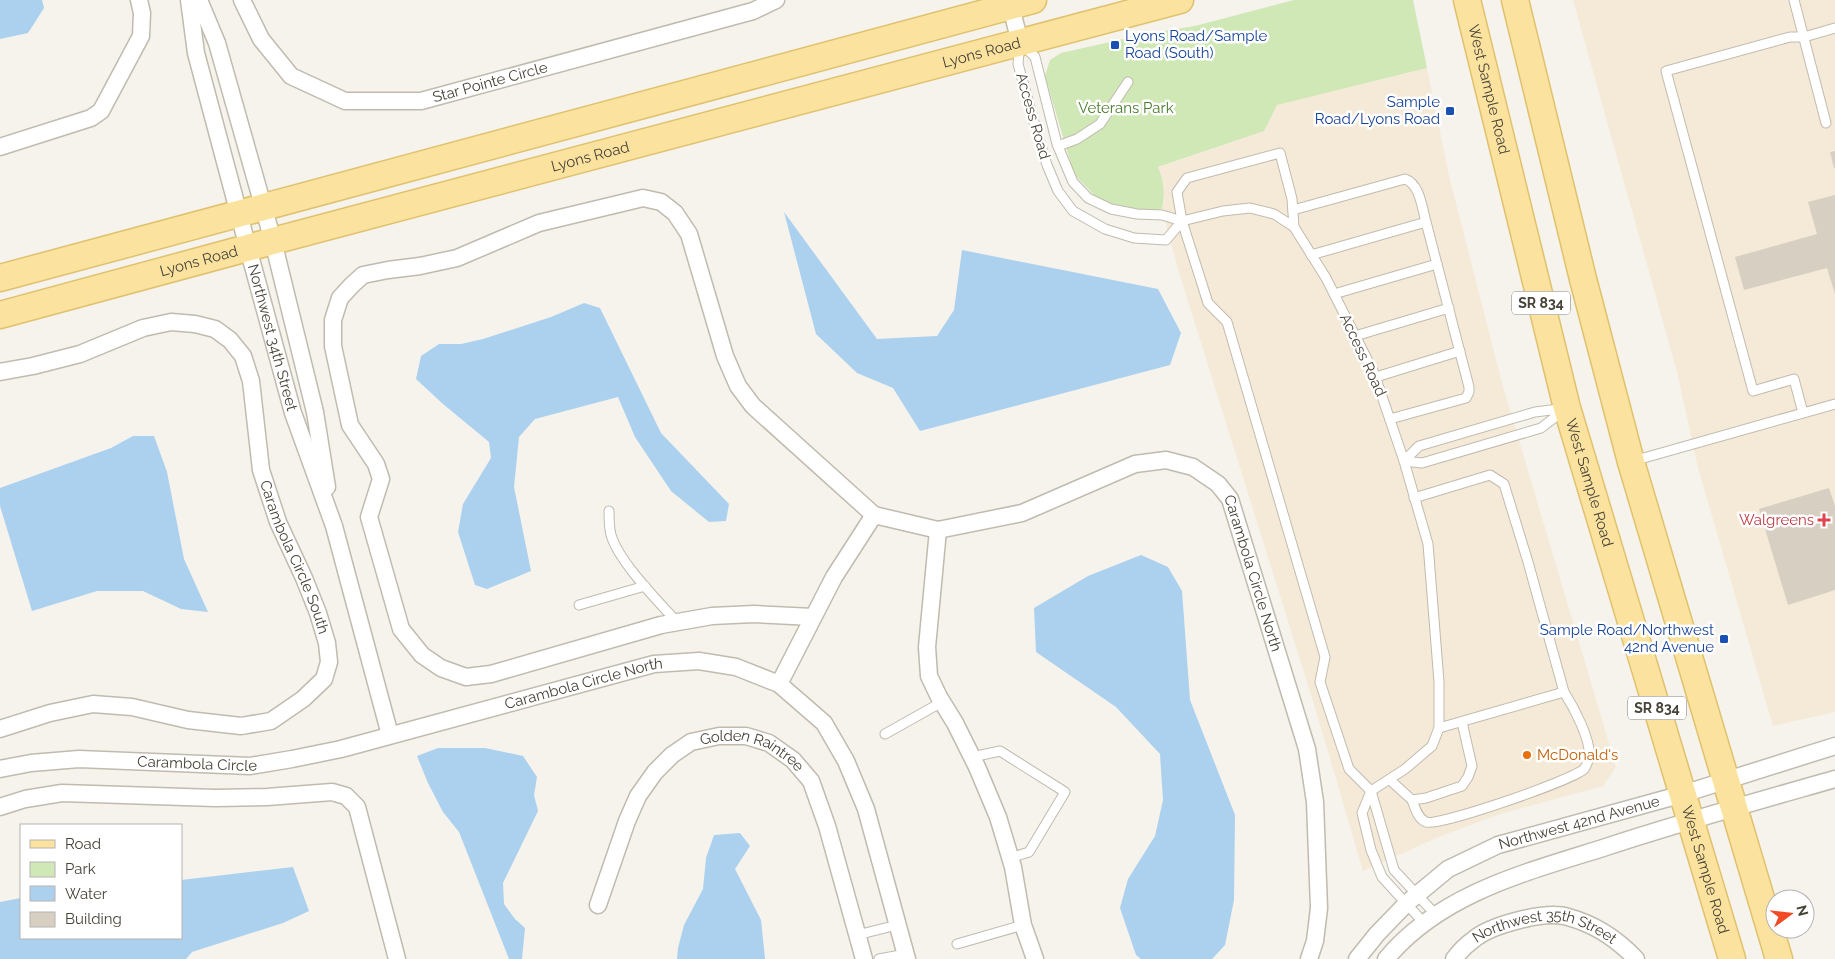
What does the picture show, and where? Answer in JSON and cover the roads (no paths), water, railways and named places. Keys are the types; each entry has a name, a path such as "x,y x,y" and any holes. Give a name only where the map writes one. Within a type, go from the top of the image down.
{"main road":[{"name":"Lyons Road","path":"0,315 1180,0"},
{"name":"West Sample Road","path":"1467,0 1567,408 1732,959"},
{"name":"SR 834","path":"1515,0 1583,279 1631,462 1779,959"},
{"path":"0,278 251,212 1018,2"}],"street":[{"path":"0,147 91,118 100,110 141,36 142,13 139,0"},
{"name":"Northwest 34th Street","path":"189,0 196,53 251,212 273,241 315,412 334,526"},
{"name":"Northwest 34th Street","path":"199,0 217,42 251,212 248,248 293,413 334,526 390,735"},
{"name":"Star Pointe Circle","path":"242,0 261,40 291,76 345,101 421,101 753,11 776,0"},
{"path":"1018,2 1020,42"},
{"path":"779,684 834,577 874,515 753,406 738,386 725,356 689,234 675,213 661,202 643,198 539,223 457,258 363,275 340,298 333,320 333,346 350,425 376,464 381,479 370,517 401,629 422,656 441,668 466,677 490,674 677,622 712,616 754,614 813,617"},
{"name":"Carambola Circle South","path":"0,372 80,354 143,328 171,322 195,324 215,329 230,340 243,356 251,381 261,470 278,522 318,613 329,662 324,679 304,699 271,721 240,726 188,720 132,707 93,704 50,713 0,729"},
{"name":"Carambola Circle North","path":"874,515 938,530 1022,512 1135,464 1166,460 1193,467 1218,484 1230,499 1307,749 1315,802 1319,908 1315,941 1309,959"},
{"path":"938,530 927,647 929,676 972,757 998,817 1010,858 1023,925 1035,959"},
{"name":"Carambola Circle North","path":"390,735 654,664 699,661 736,667 779,684 824,723 846,761 866,809 906,957"},
{"name":"Carambola Circle","path":"0,769 31,762 79,759 250,766 333,751 390,735"},
{"name":"Golden Raintree","path":"598,905 627,821 638,796 655,772 672,755 691,742 719,736 746,736 769,743 793,760 811,780 827,826 864,959"},
{"name":"Northwest 42nd Avenue","path":"1358,959 1377,934 1412,899 1448,869 1498,845 1683,794 1835,746"},
{"name":"Northwest 42nd Avenue","path":"1386,959 1430,919 1466,896 1507,878 1691,819 1835,779"},
{"path":"0,807 25,799 62,793 215,798 267,797 332,792 346,796 357,807 397,959"},
{"name":"Northwest 35th Street","path":"1454,959 1474,939 1503,924 1537,917 1567,916 1600,930 1625,948 1636,959"}],"lane":[{"path":"1794,0 1826,123"},
{"path":"1802,413 1794,379 1753,391 1666,71 1790,37 1804,37 1835,28"},
{"name":"Access Road","path":"1020,42 1035,57 1058,146 1073,182 1088,198 1111,209 1137,214 1162,215 1182,221 1223,211 1250,208 1274,214 1294,227 1312,255 1376,377 1404,461 1428,544 1439,682 1440,728"},
{"name":"Access Road","path":"1020,42 1018,64 1038,138 1058,191 1073,211 1105,229 1134,238 1166,240 1182,221"},
{"path":"1058,146 1077,139 1100,124 1128,82"},
{"path":"1294,227 1292,199 1280,153 1187,178 1177,192 1182,221 1208,303 1227,322 1325,658 1320,682 1349,769 1371,791 1394,870 1412,899 1430,919"},
{"path":"1293,210 1405,179 1412,181 1416,187 1449,308 1469,392 1466,398 1390,418"},
{"path":"1312,255 1426,222"},
{"path":"1334,294 1437,264"},
{"path":"1355,336 1449,308"},
{"path":"1376,377 1460,352"},
{"path":"1631,462 1835,404"},
{"path":"1404,461 1422,463 1542,428 1567,408"},
{"path":"1404,461 1418,446 1535,412 1567,408"},
{"path":"1390,780 1412,800 1417,814 1426,822 1436,823 1556,783 1584,768 1589,759 1589,747 1575,708 1564,692 1504,484 1490,475 1414,498"},
{"path":"609,511 610,533 618,552 677,622"},
{"path":"579,605 645,586"},
{"path":"1430,919 1412,899 1382,877 1371,850 1362,813 1371,791 1390,780 1432,746 1440,728 1564,692"},
{"path":"885,734 942,702"},
{"path":"1412,800 1426,798 1462,786 1468,777 1472,766 1462,722"},
{"path":"972,757 1000,751 1065,792 1029,852 1010,858"},
{"path":"857,935 897,925"},
{"path":"957,944 1023,925"},
{"path":"879,959 906,957"}],"water":[{"path":"0,0 42,0 44,8 28,33 0,39"},
{"path":"784,212 877,339 937,336 954,310 962,250 1158,289 1181,333 1170,365 920,431 893,388 857,373 816,334"},
{"path":"584,303 600,308 661,433 729,504 726,521 709,522 671,491 635,437 618,397 535,419 519,437 514,487 531,571 487,589 475,585 458,532 463,504 491,458 489,442 416,379 421,356 439,344 461,344 483,339 551,317"},
{"path":"133,436 154,436 167,472 184,559 208,612 181,609 143,591 97,591 32,611 0,506 0,488 111,448"},
{"path":"1141,555 1168,567 1182,591 1190,700 1235,815 1234,900 1225,945 1212,959 1141,959 1136,955 1120,908 1128,879 1155,836 1163,800 1160,754 1116,707 1036,652 1034,608 1088,576"},
{"path":"438,748 485,748 523,756 537,777 534,795 538,811 503,883 504,904 515,919 525,928 522,959 509,959 459,832 443,812 417,756"},
{"path":"740,833 750,846 735,869 761,920 765,959 677,959 684,925 703,889 706,858 714,835"},
{"path":"293,867 309,911 283,923 192,952 186,959 0,959 0,902 20,898 20,939 182,939 182,880"}],"place":[{"name":"Lyons Road/Sample Road (South)","path":"1115,45"},
{"name":"Sample Road/Lyons Road","path":"1450,111"},
{"name":"Walgreens","path":"1824,520"},
{"name":"Sample Road/Northwest 42nd Avenue","path":"1724,639"},
{"name":"McDonald's","path":"1527,755"}],"park label":[{"name":"Veterans Park","path":"1126,108"}]}
